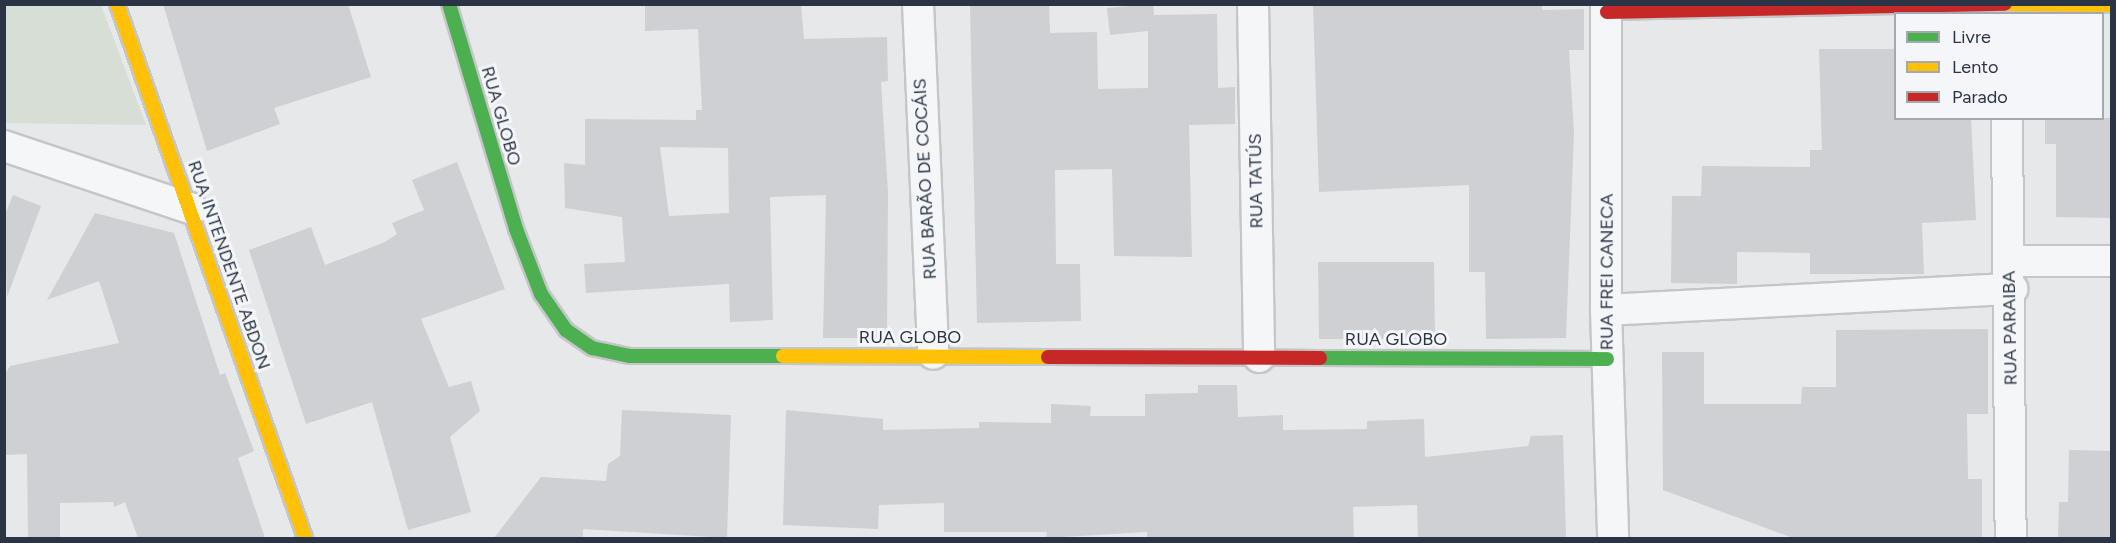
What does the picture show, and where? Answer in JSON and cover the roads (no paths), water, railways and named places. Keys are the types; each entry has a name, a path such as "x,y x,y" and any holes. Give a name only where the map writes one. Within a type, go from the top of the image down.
{"street":[{"name":"RUA INTENDENTE ABDON","path":"117,4 192,209 304,538"},
{"name":"RUA GLOBO","path":"449,4 516,229 541,294 566,330 592,348 630,356 933,354 1607,359"},
{"name":"RUA BARÃO DE COCÁIS","path":"918,4 933,354"},
{"name":"RUA TATÚS","path":"1253,4 1259,357"},
{"path":"1606,8 2112,5"},
{"name":"RUA FREI CANECA","path":"1606,8 1606,310 1613,538"},
{"name":"RUA PARAIBA","path":"2007,120 2011,538"},
{"path":"4,146 192,209"},
{"path":"1606,310 2010,275 2112,261"}]}
